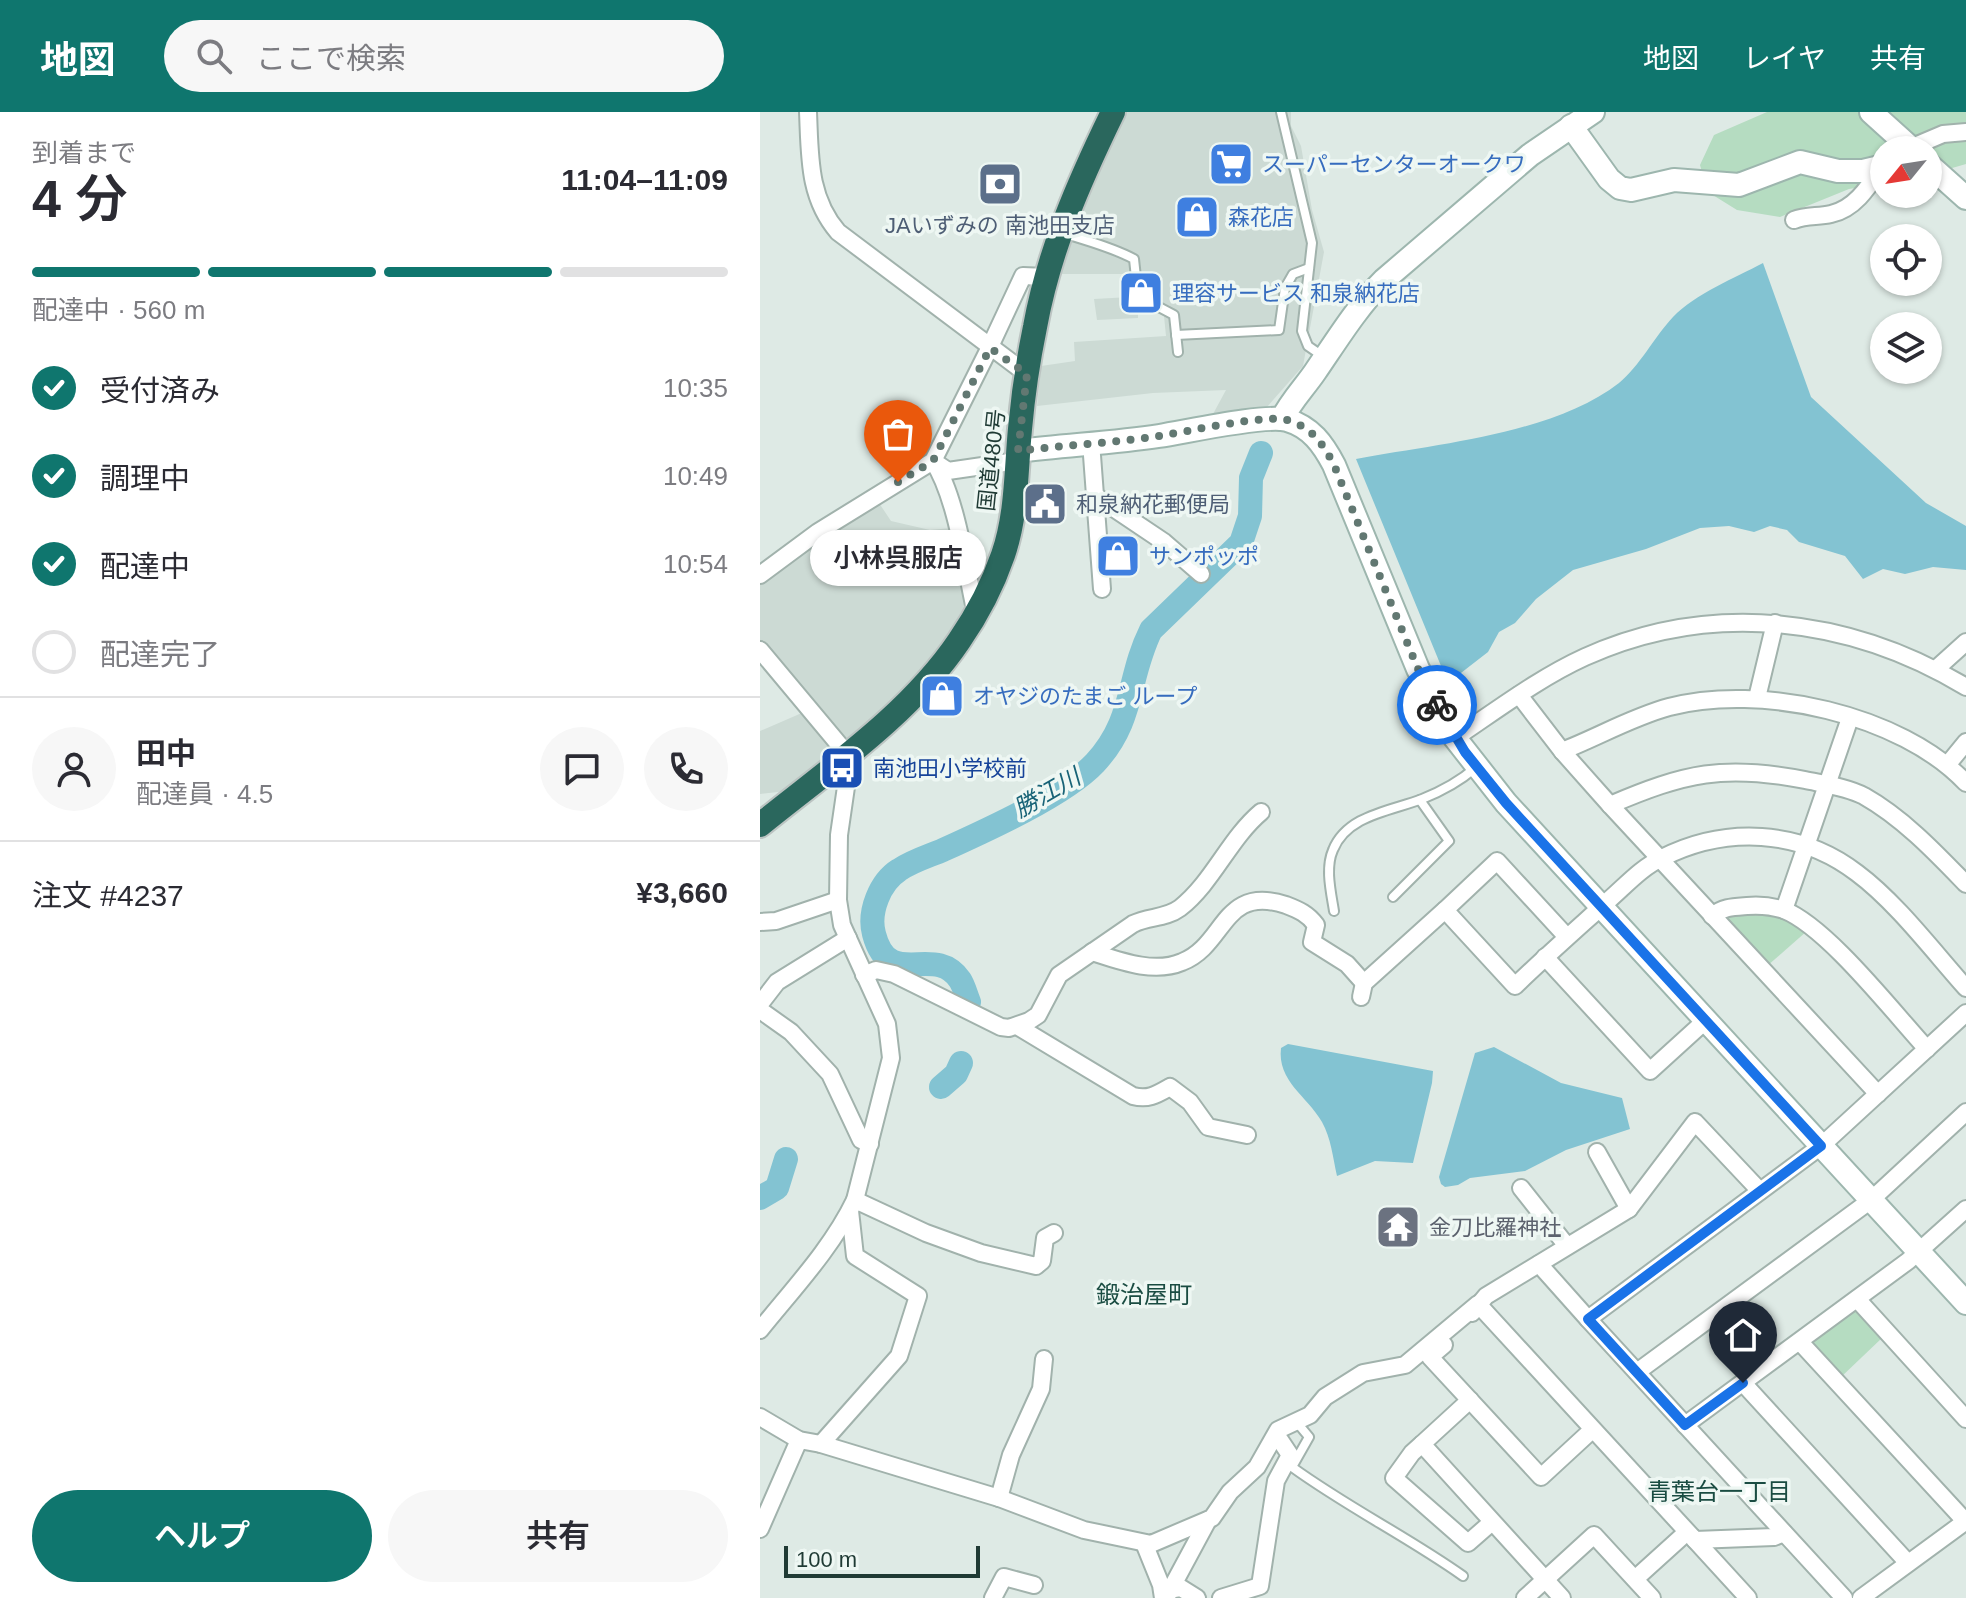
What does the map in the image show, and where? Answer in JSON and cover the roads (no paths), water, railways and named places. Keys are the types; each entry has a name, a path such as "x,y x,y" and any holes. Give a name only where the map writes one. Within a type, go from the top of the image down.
{"highway":[{"name":"国道480号","path":"760,825 888,720 927,681 976,614 1004,553 1013,509 1027,374 1046,277 1059,232 1113,112"}],"street":[{"path":"808,112 813,185 828,220 838,232 1027,374"},
{"path":"1282,419 1292,400 1365,299 1384,280 1530,155 1593,112"},
{"path":"1871,112 1896,136"},
{"path":"1571,126 1609,179 1620,188 1631,190 1674,180 1739,185 1800,162 1838,171 1870,168"},
{"path":"1939,136 1966,132"},
{"path":"1942,177 1966,198"},
{"path":"1794,220 1845,209 1870,185"},
{"path":"760,575 818,532 933,461 1023,276 1046,277"},
{"path":"933,461 948,471 1010,462 1018,451 1155,437 1282,419 1303,427 1323,444 1334,465 1418,669 1455,738 1476,767 1966,1303"},
{"path":"1091,442 1102,589"},
{"path":"933,461 942,475 968,570 976,614"},
{"path":"1094,495 1164,542 1201,574"},
{"path":"1455,738 1519,695 1586,656 1649,635 1712,623 1775,623 1828,630 1866,640 1936,669 1966,687"},
{"path":"1757,698 1775,623"},
{"path":"1936,669 1966,642"},
{"path":"760,650 847,754 847,780 839,835 838,900 842,925 887,1024 891,1041 891,1058 852,1206 829,1243 760,1330"},
{"path":"1519,695 1562,751 1610,805 1878,1094"},
{"path":"1562,751 1634,719 1670,707 1714,700 1757,698 1803,705 1877,724 1948,764 1966,783"},
{"path":"1784,910 1850,718"},
{"path":"1948,764 1966,742"},
{"path":"1610,805 1687,776 1720,771 1769,773 1826,785 1862,795 1898,819 1966,884"},
{"path":"864,975 876,970 894,974 1001,1027 1017,1026 1038,1015 1059,975 1143,920 1167,916 1181,907 1197,892 1244,827 1261,812"},
{"path":"1445,910 1515,986 1660,858 1696,844 1748,835 1807,845 1833,857 1867,882 1966,988"},
{"path":"1092,952 1125,963 1168,967 1185,962 1199,952 1226,916 1238,908 1250,903 1275,902 1309,915 1316,925 1312,942 1347,964 1362,990 1497,861 1567,937"},
{"path":"760,922 776,921 838,900"},
{"path":"1712,916 1720,909 1736,907 1761,906 1784,910 1813,928 1833,947 1927,1049"},
{"path":"848,938 777,982 760,1007 791,1032 830,1074 861,1140 870,1144"},
{"path":"1545,957 1650,1071 1705,1021"},
{"path":"1588,1319 1821,1146 1966,1013"},
{"path":"1017,1026 1133,1096 1144,1099 1154,1097 1170,1087 1190,1102 1208,1127 1247,1135"},
{"path":"1637,1372 1871,1200 1966,1112"},
{"path":"760,1417 799,1440 999,1498 1084,1530 1151,1544 1212,1518 1230,1492 1257,1467 1283,1425 1310,1415 1325,1397 1363,1373 1405,1365 1486,1296 1629,1209 1695,1122 1760,1191"},
{"path":"1597,1152 1629,1209"},
{"path":"1521,1188 1567,1246"},
{"path":"852,1206 981,1253 1036,1266 1042,1261 1045,1238 1054,1233"},
{"path":"821,1444 899,1356 918,1296 855,1256 852,1206"},
{"path":"1685,1425 1919,1252 1966,1209"},
{"path":"1539,1264 1844,1598"},
{"path":"1857,1299 1966,1419"},
{"path":"1478,1304 1462,1329 1430,1357 1541,1477 1592,1430"},
{"path":"1478,1304 1748,1598"},
{"path":"1800,1342 1966,1521 1861,1598"},
{"path":"999,1498 1011,1455 1041,1389 1044,1359"},
{"path":"1743,1383 1908,1563"},
{"path":"1470,1400 1422,1444 1394,1478 1468,1543 1492,1522"},
{"path":"1228,1597 1260,1586 1276,1481 1290,1455 1277,1439"},
{"path":"760,1529 799,1440"},
{"path":"1422,1444 1562,1598"},
{"path":"1166,1595 1208,1520"},
{"path":"1635,1579 1691,1536 1774,1537 1784,1533"},
{"path":"1525,1598 1594,1535 1652,1598"},
{"path":"1144,1543 1166,1595"},
{"path":"993,1598 1004,1577 1034,1585"},
{"path":"1166,1595 1181,1588 1197,1598"}],"lane":[{"path":"1281,112 1312,243 1302,331 1308,346 1325,357"},
{"path":"1059,232 1113,248 1134,259 1138,296 1174,315 1178,352"},
{"path":"1176,335 1279,330 1285,288 1293,274 1309,268"},
{"path":"1334,911 1329,873 1332,851 1342,834 1359,821 1420,800 1459,782 1476,767"},
{"path":"1393,897 1449,841 1420,800"},
{"path":"1277,1439 1288,1428 1299,1425 1309,1437 1292,1467 1331,1496 1353,1505 1463,1576"}],"water":[{"path":"1763,263 1811,397 1926,503 1966,526 1966,570 1933,567 1905,574 1883,569 1863,579 1845,556 1799,542 1787,530 1770,526 1754,532 1729,526 1700,528 1646,549 1573,570 1536,599 1515,623 1499,632 1488,652 1448,683 1356,459 1528,426 1592,400 1626,376 1682,309"},
{"path":"1288,1044 1433,1071 1413,1163 1375,1161 1337,1176 1330,1141 1322,1122 1294,1088 1284,1070 1281,1048"},
{"path":"1494,1047 1561,1083 1622,1098 1630,1129 1566,1150 1525,1171 1470,1178 1458,1185 1445,1187 1439,1177 1475,1053"}],"waterway":[{"name":"勝江川","path":"969,1002 960,980 949,969 938,965 901,964 890,960 881,951 873,925 874,907 881,890 892,875 904,867 1024,811 1082,775 1095,763 1108,747 1124,715 1151,630 1241,543 1250,516 1251,478 1261,453"},
{"name":"勝江川","path":"941,1087 956,1074 961,1063"},
{"name":"勝江川","path":"760,1198 777,1188 786,1159"}],"place":[{"name":"スーパーセンターオークワ","path":"1231,164"},
{"name":"JAいずみの 南池田支店","path":"1000,184"},
{"name":"森花店","path":"1197,217"},
{"name":"理容サービス 和泉納花店","path":"1141,293"},
{"name":"小林呉服店","path":"898,482"},
{"name":"和泉納花郵便局","path":"1045,504"},
{"name":"サンポッポ","path":"1118,556"},
{"name":"オヤジのたまご ループ","path":"942,696"},
{"name":"南池田小学校前","path":"842,768"},
{"name":"金刀比羅神社","path":"1398,1227"}],"district":[{"name":"鍛治屋町","path":"1144,1295"},
{"name":"青葉台一丁目","path":"1719,1492"}]}
